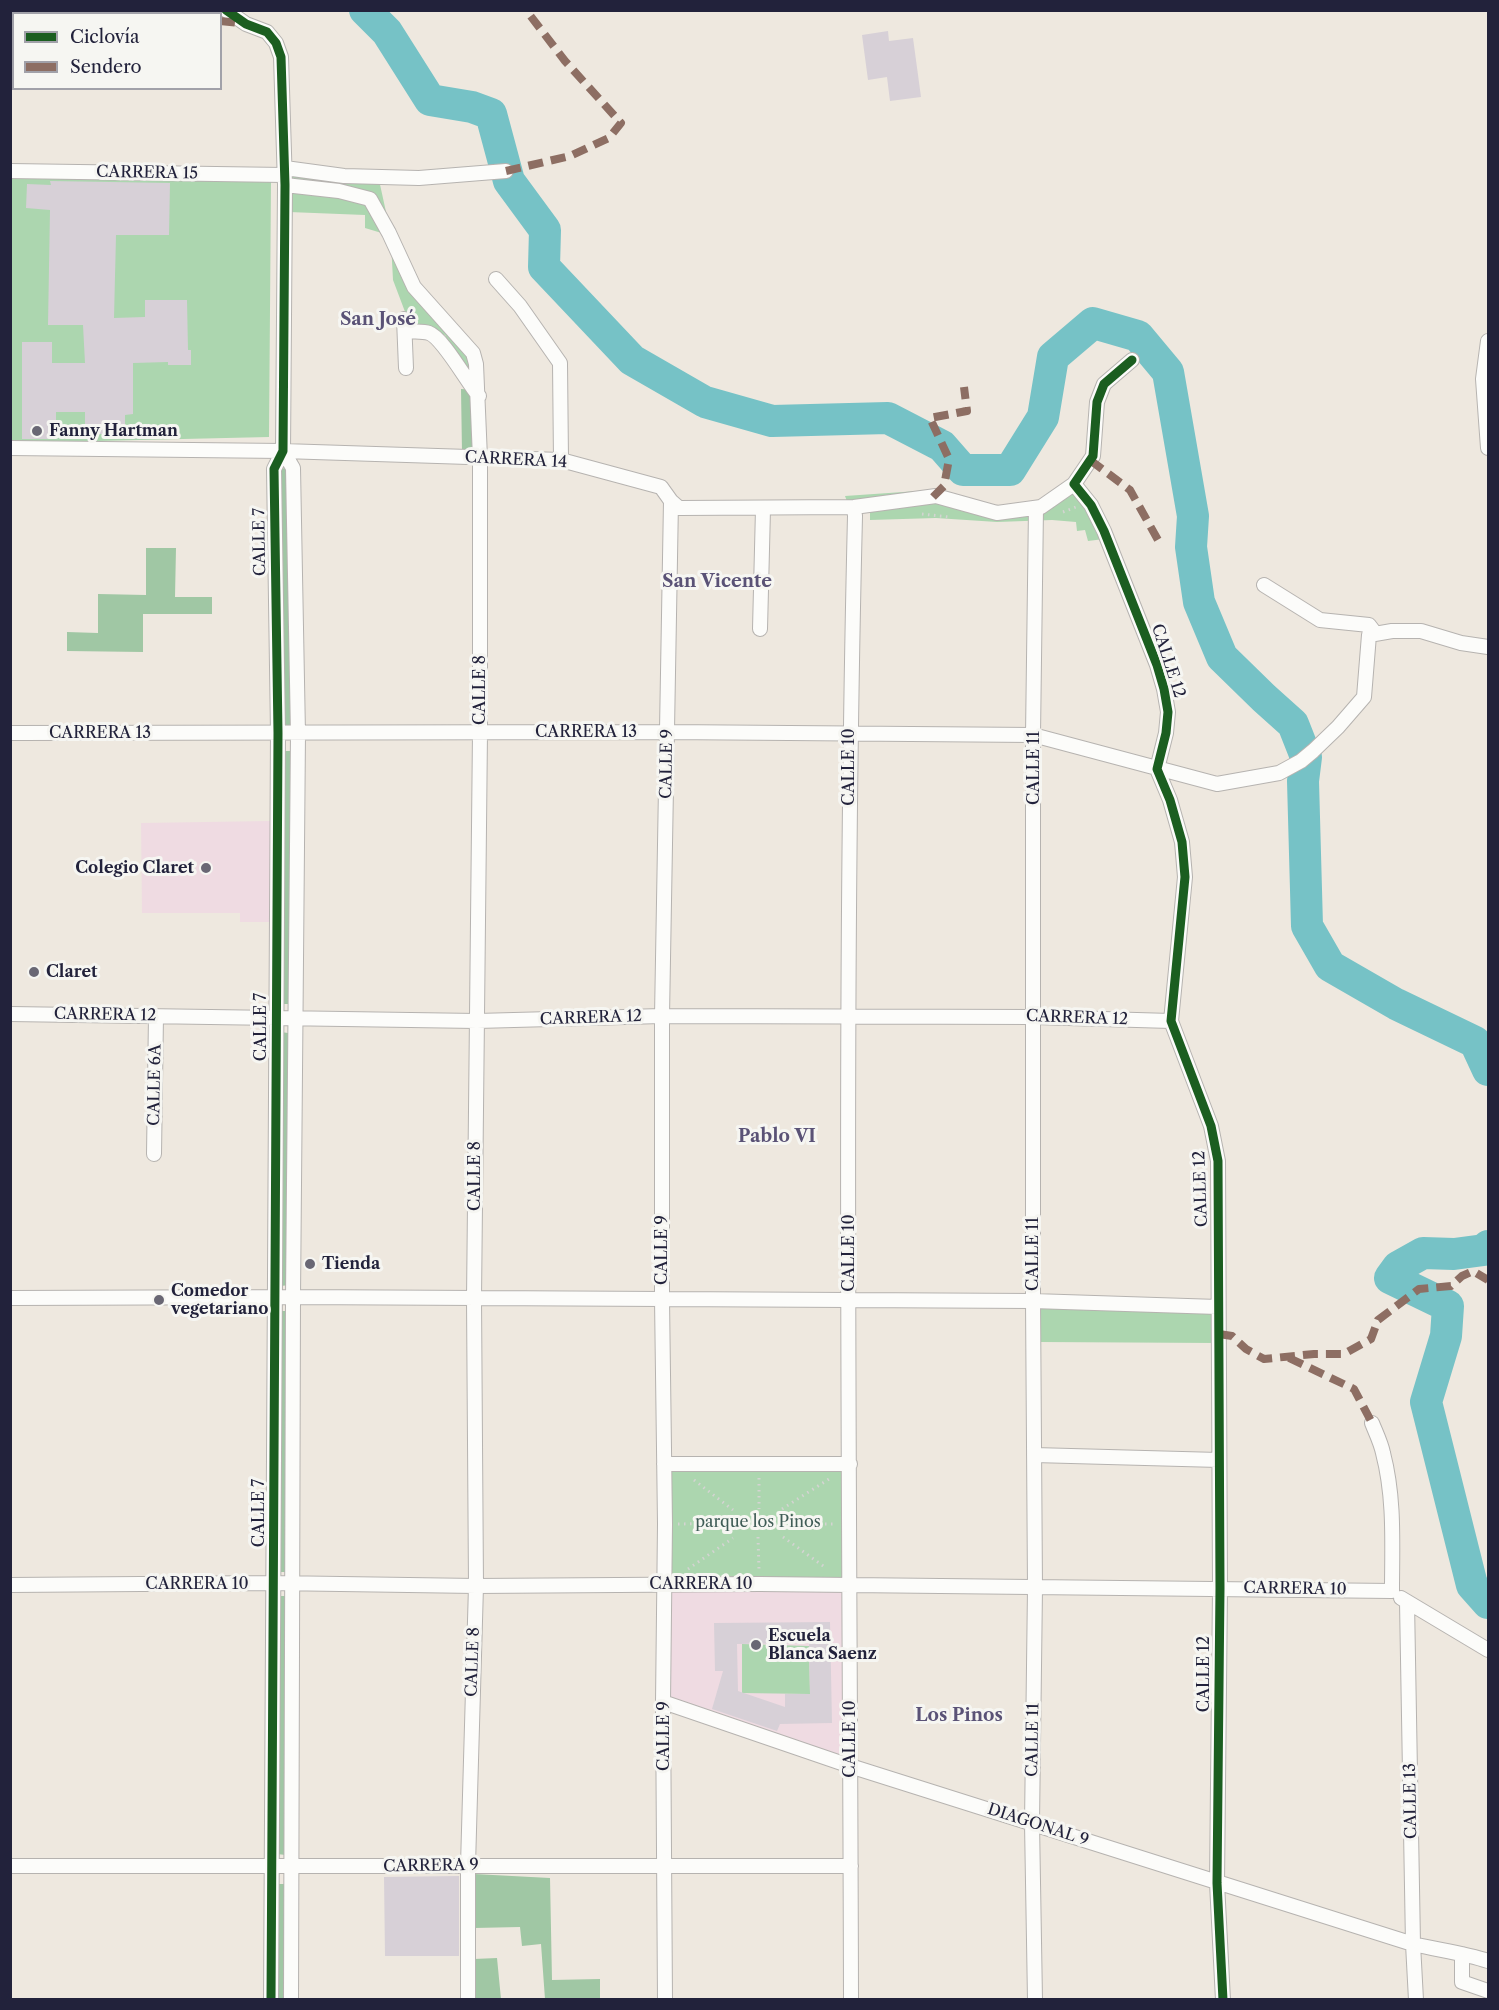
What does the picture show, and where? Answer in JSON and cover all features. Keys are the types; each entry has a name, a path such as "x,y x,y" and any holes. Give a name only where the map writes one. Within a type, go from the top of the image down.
{"street":[{"name":"CALLE 7","path":"226,10 246,24 267,32 276,43 281,57 284,176 283,451 274,469 278,733 271,2000"},
{"name":"CARRERA 15","path":"10,171 284,176 370,200 389,233 414,287 473,353"},
{"path":"284,176 419,178 506,171"},
{"path":"496,279 520,306 560,363 561,460"},
{"path":"406,368 405,325 429,333 441,340 467,382 479,396"},
{"path":"1488,341 1483,379 1488,448"},
{"name":"CALLE 8","path":"468,2000 468,1865 476,1586 474,1299 480,732 479,396 473,353"},
{"path":"1039,508 1074,484 1093,456 1097,402 1104,384 1132,360"},
{"name":"CARRERA 14","path":"10,448 283,451 561,460 661,487 670,501 680,508 854,507 936,496 997,513 1039,508"},
{"name":"CALLE 7","path":"283,451 293,468 298,734 293,1297 291,2000"},
{"name":"CALLE 12","path":"1074,484 1091,506 1104,531 1160,673 1168,712 1166,733 1157,769 1170,800 1182,842 1185,877 1171,1021 1211,1126 1218,1161 1220,1588 1217,1882 1223,2000"},
{"name":"CALLE 9","path":"665,2000 663,1702 668,1464 662,1299 662,1016 670,501"},
{"name":"CALLE 10","path":"851,2000 848,1016 854,507"},
{"name":"CALLE 11","path":"1035,2000 1032,1824 1035,1588 1033,735 1039,508"},
{"path":"760,629 763,509"},
{"path":"1264,585 1320,620 1369,625 1375,633 1420,631 1461,643 1488,647"},
{"name":"CARRERA 13","path":"10,733 667,732 1033,735 1217,784 1280,773 1313,752 1364,696 1369,635 1375,633"},
{"name":"CARRERA 12","path":"10,1014 477,1021 662,1016 848,1016 1034,1017 1171,1021"},
{"name":"CALLE 6A","path":"154,1154 156,1016"},
{"path":"10,1298 1033,1300 1218,1307"},
{"path":"1372,1423 1383,1451 1390,1482 1393,1512 1392,1592 1488,1650"},
{"path":"1034,1455 1219,1460"},
{"path":"668,1464 850,1464"},
{"name":"CARRERA 10","path":"10,1585 759,1584 1220,1588 1392,1592"},
{"name":"CALLE 13","path":"1407,1602 1416,2000"},
{"name":"DIAGONAL 9","path":"663,1702 850,1766 1413,1944 1488,1961"},
{"name":"CARRERA 9","path":"10,1866 851,1866"},
{"path":"1462,1954 1462,1982 1488,1991"}],"path":[{"path":"668,1464 733,1509"},
{"path":"759,1464 759,1509"},
{"path":"782,1509 850,1464"},
{"path":"665,1524 733,1523"},
{"path":"783,1524 849,1524"},
{"path":"758,1537 759,1584"},
{"path":"783,1537 850,1586"},
{"path":"665,1584 734,1538"}],"shaded area":[{"name":"Colegio Claret","path":"270,821 271,922 240,922 240,913 142,913 141,823"},
{"name":"Escuela Blanca Saenz","path":"670,1590 844,1591 843,1756 667,1699"}],"green space":[{"path":"287,172 379,180 390,230 370,196 287,183"},
{"path":"12,176 271,182 269,437 11,443"},
{"path":"289,190 367,202 385,234 365,228 365,215 289,212"},
{"path":"391,242 474,365 465,380 445,335 408,329 407,317 393,280"},
{"path":"461,389 476,390 477,454 462,452"},
{"path":"281,468 288,469 292,726 283,726"},
{"path":"932,490 848,504 845,496"},
{"path":"1073,494 1081,501 1104,539 1088,541 1085,530 1077,531 1076,522 1052,520 997,522 936,518 870,520 870,508 937,500 998,516 1043,508"},
{"path":"146,548 176,548 175,597 212,597 212,614 143,614 143,652 67,651 67,632 98,633 98,594 146,595"},
{"path":"284,751 293,751 290,1004 281,1004"},
{"path":"281,1032 288,1033 289,1285 281,1286"},
{"path":"1039,1308 1215,1311 1216,1343 1040,1342"},
{"path":"279,1311 287,1311 287,1572 278,1572"},
{"name":"parque los Pinos","path":"671,1468 845,1468 845,1578 671,1576"},
{"path":"278,1596 286,1596 287,1855 276,1854"},
{"path":"742,1644 809,1646 810,1694 742,1693"},
{"path":"474,1874 550,1878 552,1980 600,1979 600,1999 545,1999 541,1944 522,1946 520,1927 474,1928"},
{"path":"277,1884 285,1884 285,1999 277,1999"},
{"path":"497,1958 501,1999 475,1999 474,1959"}],"building":[{"path":"888,31 889,41 913,38 921,97 890,101 887,77 868,80 862,35"},
{"path":"50,181 170,183 169,235 116,235 114,318 145,317 145,300 187,300 188,350 191,350 191,365 168,365 168,362 133,363 133,414 125,415 125,434 85,434 85,412 56,412 56,439 22,439 22,342 52,342 52,363 85,363 83,325 48,325 50,210 26,208 27,184 51,185"},
{"path":"830,1622 832,1723 780,1724 777,1731 712,1709 723,1671 715,1671 714,1623","holes":["809,1643 810,1694 785,1694 785,1707 738,1691 737,1644"]},
{"path":"459,1876 459,1956 385,1956 384,1877"}],"waterway":[{"path":"365,10 387,32 430,100 472,107 491,114 509,181 545,230 544,267 632,360 705,402 772,421 888,418 942,446 963,470 1010,470 1043,417 1053,357 1093,323 1138,336 1168,372 1193,516 1191,547 1199,602 1222,657 1293,724 1306,757 1303,781 1307,926 1330,966 1396,1004 1475,1042 1488,1070"},
{"path":"1488,1246 1484,1250 1454,1254 1423,1253 1398,1267 1390,1278 1448,1306 1446,1336 1426,1402 1472,1585 1488,1603"}],"marked path":[{"path":"506,171 570,156 609,138 621,123 565,61 526,10"},
{"path":"222,21 241,23"},
{"path":"933,497 944,486 949,459 930,418 967,411 964,387"},
{"path":"1090,460 1130,490 1158,540"},
{"path":"1219,1334 1232,1336 1246,1349 1264,1359 1314,1354 1344,1354 1371,1339 1378,1320 1419,1289 1451,1286 1462,1276 1473,1271 1488,1280"},
{"path":"1289,1358 1354,1389 1372,1423"}],"cycle path":[{"path":"226,10 246,24 267,32 276,43 281,57 285,185 283,451 274,469 278,733 271,2000"},
{"path":"1132,360 1104,384 1097,402 1093,456 1074,484 1091,505 1104,531 1157,665 1164,689 1168,712 1166,733 1157,769 1170,800 1182,842 1185,877 1171,1021 1211,1126 1218,1161 1220,1588 1217,1883 1223,2000"}],"place":[{"name":"Fanny Hartman","path":"37,431"},
{"name":"Colegio Claret","path":"206,868"},
{"name":"Claret","path":"34,972"},
{"name":"Tienda","path":"310,1264"},
{"name":"Comedor vegetariano","path":"159,1300"},
{"name":"Escuela Blanca Saenz","path":"756,1645"}],"district":[{"name":"San José","path":"378,320"},
{"name":"San Vicente","path":"717,582"},
{"name":"Pablo VI","path":"777,1137"},
{"name":"Los Pinos","path":"959,1716"}]}
